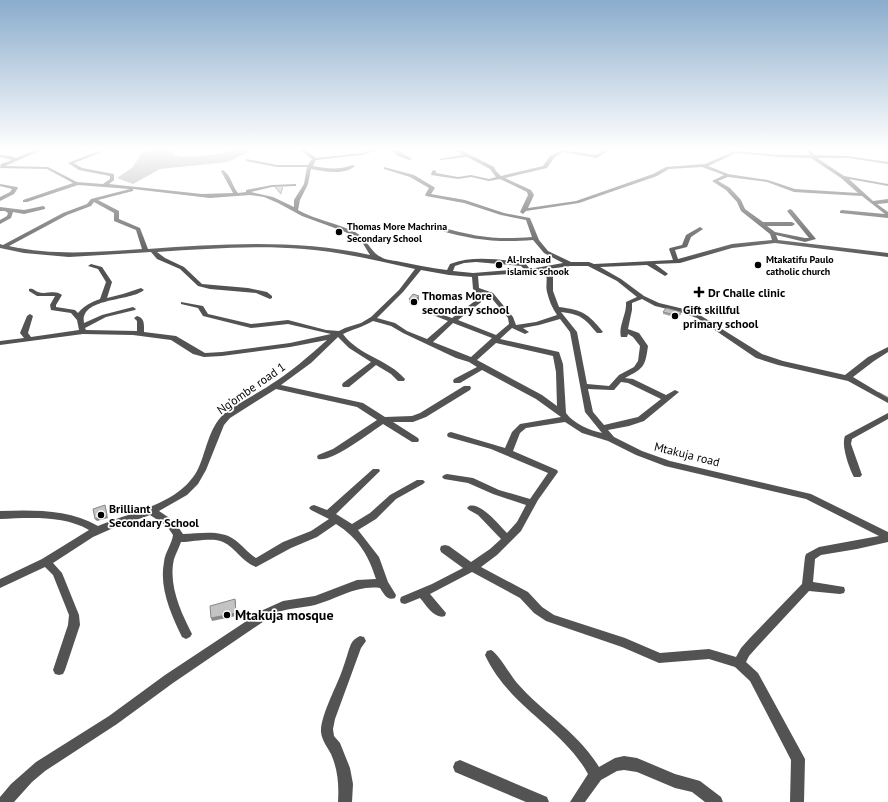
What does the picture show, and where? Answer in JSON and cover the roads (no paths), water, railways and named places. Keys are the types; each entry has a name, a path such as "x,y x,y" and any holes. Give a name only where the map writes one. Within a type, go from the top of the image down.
{"street":[{"path":"0,199 12,193 15,188 2,185"},
{"path":"25,201 71,185"},
{"path":"109,185 202,196 239,194 264,195 296,209 304,215 348,230 360,237 372,255 382,259"},
{"path":"231,185 233,191 239,194 267,187 288,185"},
{"path":"296,209 297,200 305,185"},
{"path":"428,185 432,188 428,195 465,202 503,214 525,218"},
{"path":"519,185 527,189 531,193 523,213 525,218 529,221 535,238 544,250 558,259 570,264"},
{"path":"524,210 578,202 625,185"},
{"path":"721,185 739,201 743,210 773,233 805,240 813,239 790,211"},
{"path":"781,185 794,190 864,195"},
{"path":"853,185 872,203 888,215"},
{"path":"2,246 65,214 89,205 93,200 137,188"},
{"path":"93,200 117,212 116,220 138,229 148,250 161,260 181,267 202,286 231,288 264,293 270,297"},
{"path":"872,203 888,201"},
{"path":"0,210 24,212 43,208"},
{"path":"0,222 10,215 11,213 7,210"},
{"path":"842,212 888,215"},
{"path":"762,224 792,224"},
{"path":"441,229 476,239 492,241 511,241 535,238"},
{"path":"676,262 672,248 685,246 688,236 700,229"},
{"path":"773,233 775,241"},
{"path":"2,246 24,251 69,255 244,245 298,247 352,253 420,268 449,273 475,275 546,269 570,264 594,266 676,262 705,255 732,246 775,241 886,255"},
{"path":"449,273 452,265 476,260 522,264 528,271"},
{"path":"648,263 665,274"},
{"path":"91,266 100,268 109,282 103,300"},
{"path":"594,266 619,280 642,297 658,304 695,315 714,325 759,356 781,363 846,377 888,401"},
{"name":"Ng’ombe road 1","path":"0,584 46,562 98,531 151,511 184,493 195,482 202,470 220,424 227,416 275,386 308,361 337,335 364,324 372,319 405,292 420,268"},
{"name":"Mtakuja road","path":"546,269 550,274 550,291 559,312 573,332 582,370 583,386 589,412 611,439 639,453 668,464 808,496 823,502 859,523 888,537"},
{"path":"475,275 476,289 491,294 513,321 514,326 525,332"},
{"path":"31,290 37,294 58,294 59,295 53,305 53,309 73,311 82,326 110,332 173,338 196,352 204,355 290,345 337,335"},
{"path":"82,326 83,312 97,302 127,295 140,290"},
{"path":"428,342 452,321 478,302 476,296 480,291"},
{"path":"583,386 608,389 619,380 637,370 642,361 645,349 636,335 623,333 630,308 629,302 642,297"},
{"path":"183,303 201,307 205,315 245,325 262,326 288,322 337,335 352,352 376,361 394,372 401,379"},
{"path":"0,343 82,326 104,316 133,309"},
{"path":"472,360 496,339 514,326 537,324 559,312 573,311 588,318 599,332"},
{"path":"430,312 496,339 556,354 560,368 560,399 564,416"},
{"path":"28,338 24,333 30,316"},
{"path":"137,318 140,321 141,335"},
{"path":"372,319 393,324 405,332 459,356 472,360 482,367 539,397 586,432 611,439"},
{"path":"846,377 850,376 871,359 888,349"},
{"path":"346,385 352,382 376,361"},
{"path":"457,380 482,367"},
{"path":"619,380 630,381 666,398"},
{"path":"275,386 360,405 415,440"},
{"path":"321,457 336,451 383,420 413,419 423,415 467,388"},
{"path":"603,428 641,420 675,392"},
{"path":"508,452 516,432 523,426 564,416"},
{"path":"857,475 847,444 848,438 878,423 888,416"},
{"path":"405,600 451,580 472,568 507,539 518,528 532,503 554,472 508,452 451,435"},
{"path":"333,517 330,513 376,471"},
{"path":"447,477 470,480 496,492 532,503"},
{"path":"352,529 373,516 393,497 420,482"},
{"path":"314,508 333,517 352,529 363,542 374,560 383,584 391,595"},
{"path":"472,508 481,512 507,539"},
{"path":"151,511 171,524 176,530 178,538 170,557 167,576 170,592 186,634"},
{"path":"0,515 40,515 68,518 90,525 98,531"},
{"path":"178,538 191,539 203,537 226,539 249,560 256,563 287,545 314,534 333,517"},
{"path":"739,663 745,652 758,637 807,586 810,557 819,551 888,537"},
{"path":"445,549 455,558 472,568 498,580 524,595 538,610 550,618 625,643 659,658 709,654 739,663 754,677 798,759 797,802"},
{"path":"46,562 57,573 74,615 74,625 63,655 60,670"},
{"path":"5,802 26,779 170,679 234,637 250,622 274,609 316,600 349,586 374,582 383,584"},
{"path":"807,586 840,590"},
{"path":"422,593 442,613"},
{"path":"345,802 346,784 343,768 335,748 328,738 327,729 329,719 356,646 360,641"},
{"path":"490,655 514,687 573,741 585,755 596,775"},
{"path":"577,802 596,775 624,763 637,765 675,782 694,786 716,802"},
{"path":"460,767 542,802"}],"waterway":[{"path":"698,315 715,325"},
{"path":"879,393 888,398"}],"place":[{"name":"Thomas More Machrina Secondary School","path":"339,232"},
{"name":"Al-Irshaad islamic schook","path":"499,265"},
{"name":"Mtakatifu Paulo catholic church","path":"758,265"},
{"name":"Dr Challe clinic","path":"699,292"},
{"name":"Thomas More secondary school","path":"414,302"},
{"name":"Gift skillful primary school","path":"675,316"},
{"name":"Brilliant Secondary School","path":"101,515"},
{"name":"Mtakuja mosque","path":"227,615"}]}
